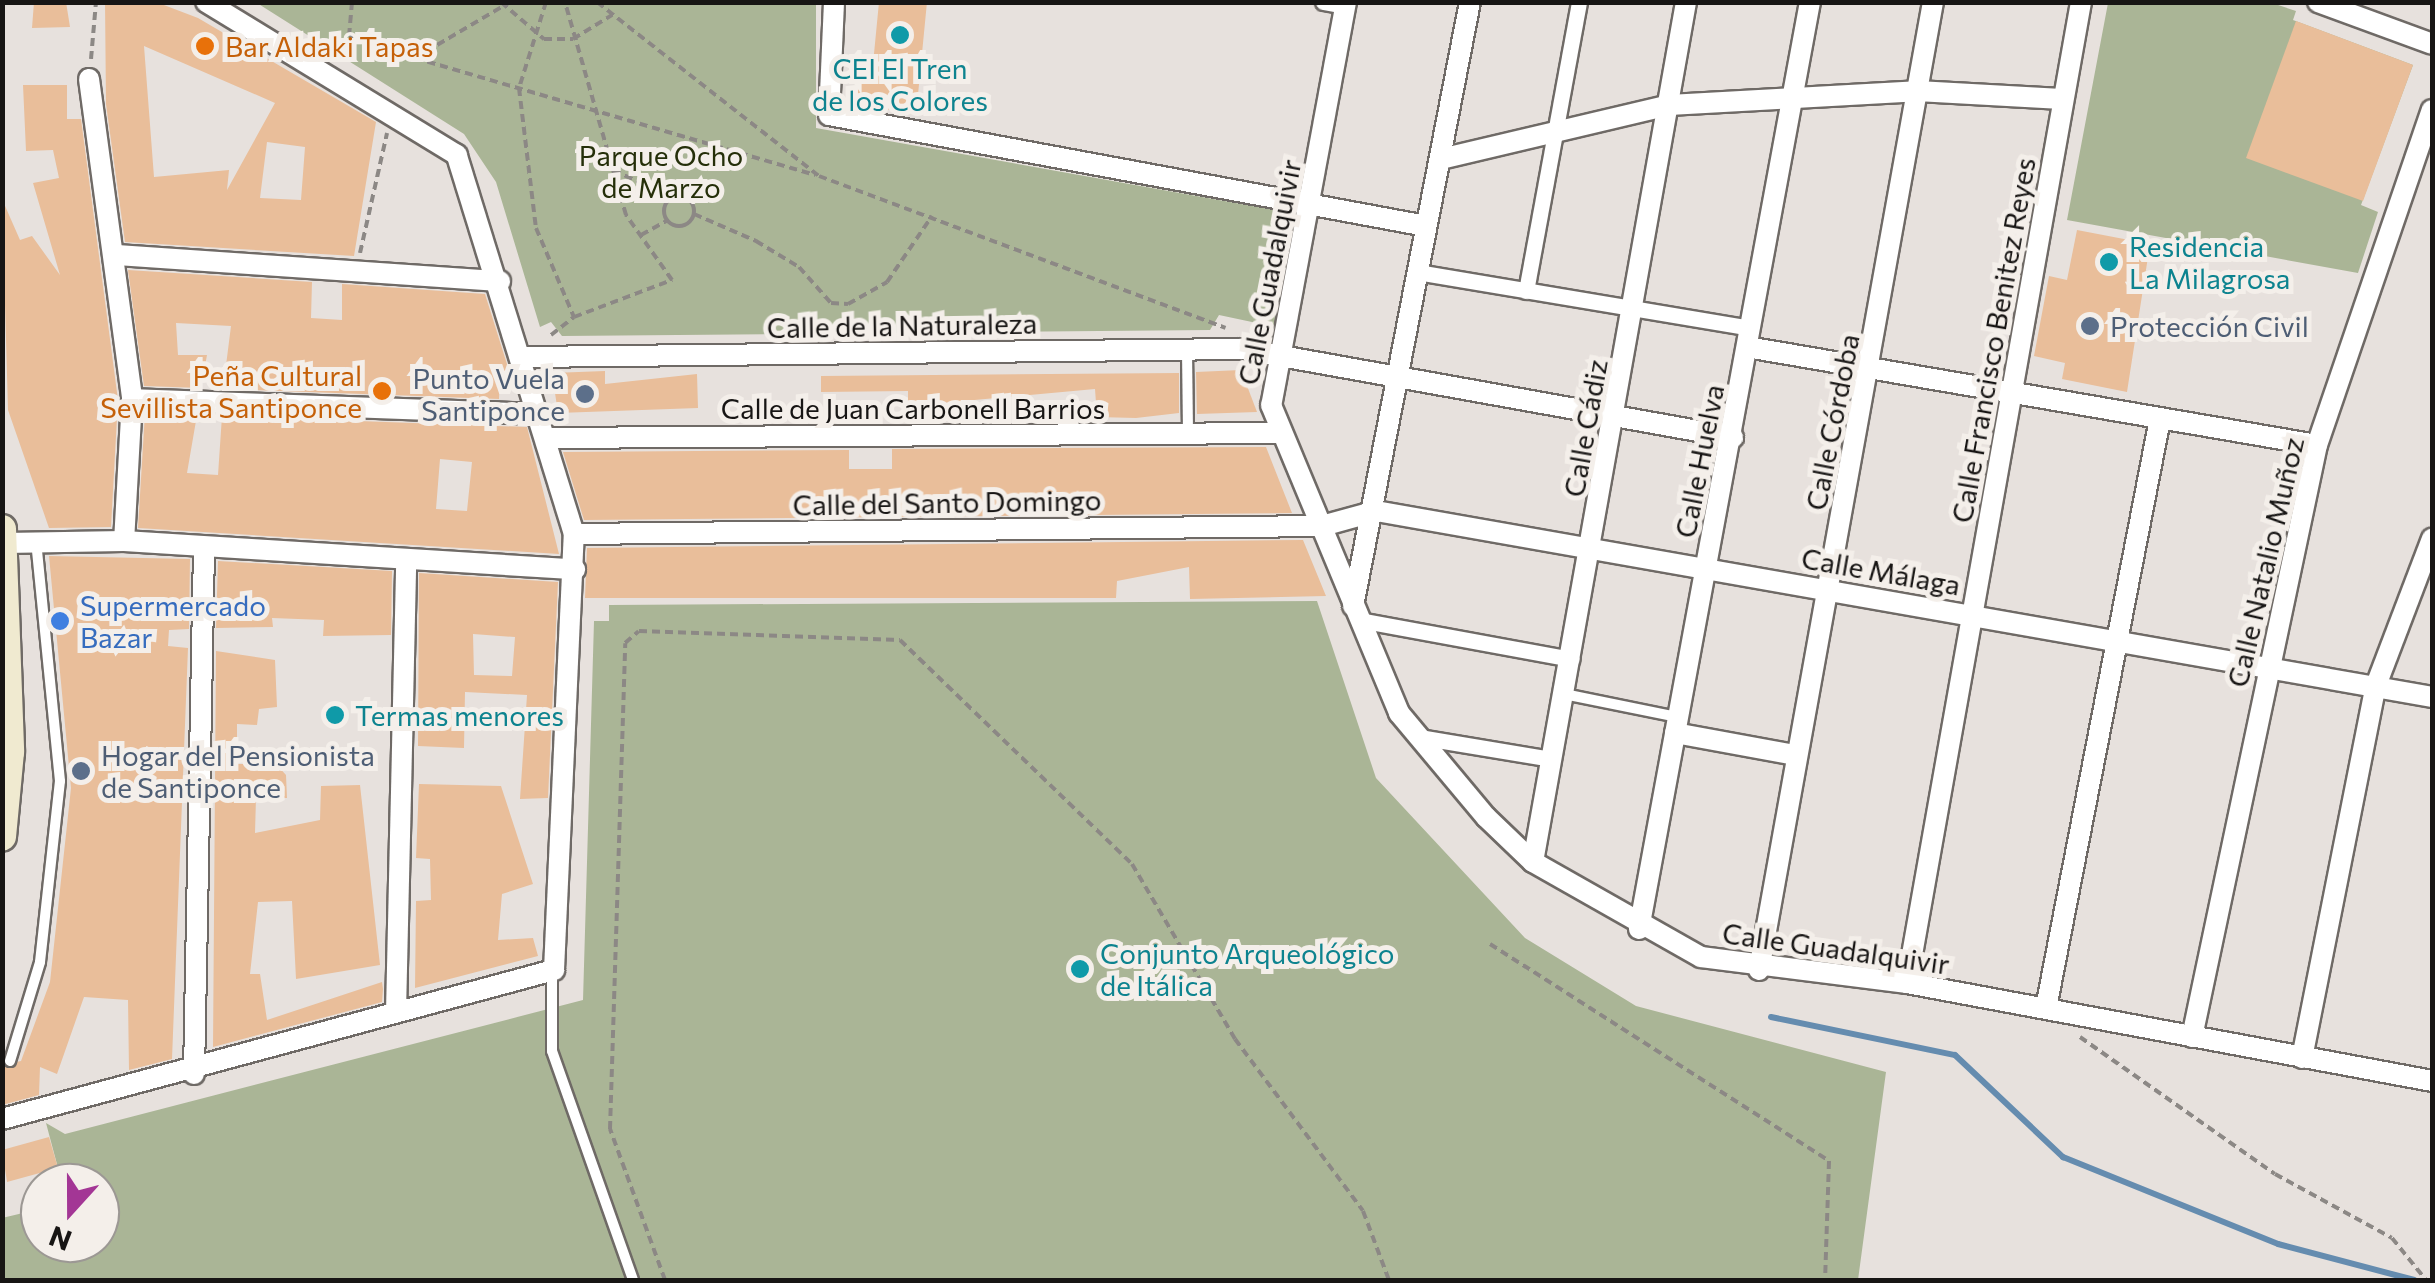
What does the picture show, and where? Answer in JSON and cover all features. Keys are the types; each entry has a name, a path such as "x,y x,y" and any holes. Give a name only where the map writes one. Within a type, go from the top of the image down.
{"main road":[{"path":"2,837 4,549"}],"street":[{"path":"2,1119 194,1074 396,1012 553,972 574,534 524,357 458,155 231,10 206,2"},
{"path":"834,2 829,115 1426,226"},
{"path":"1323,2 1346,4"},
{"path":"1470,2 1356,613 1571,659"},
{"path":"1526,292 1579,2"},
{"name":"Calle Cádiz","path":"1533,862 1636,309 1686,2"},
{"name":"Calle Huelva","path":"1639,929 1810,2"},
{"name":"Calle Córdoba","path":"1759,970 1795,756 1871,369 1933,2"},
{"name":"Calle Francisco Benitez Reyes","path":"1907,983 2015,393 2081,2"},
{"path":"2318,2 2432,44"},
{"name":"Calle Guadalquivir","path":"1346,4 1312,204 1271,406 1356,613 1419,736 1533,862 1639,929 1759,970 1907,983 2432,1081"},
{"path":"89,79 116,255 132,398 124,541"},
{"path":"1441,159 1669,105 1917,91 2062,99"},
{"name":"Calle Natalio Muñoz","path":"2192,1037 2318,445 2432,110"},
{"path":"116,255 500,280"},
{"path":"1417,272 1636,309 1871,369 2318,445"},
{"name":"Calle de la Naturaleza","path":"524,357 1242,349 1732,437"},
{"path":"132,398 537,414"},
{"path":"2046,1008 2160,418"},
{"name":"Calle de Juan Carbonell Barrios","path":"546,438 1280,433"},
{"name":"Calle Málaga","path":"1322,526 1376,511 1592,545 1828,590 2118,638 2268,671 2432,697"},
{"name":"Calle del Santo Domingo","path":"574,534 1322,526"},
{"path":"2302,1058 2375,688 2432,539"},
{"path":"4,549 36,541 124,541 575,569"},
{"path":"194,1074 204,548"},
{"path":"396,1012 406,561"},
{"path":"1677,725 1795,756"},
{"path":"1419,736 1552,759"}],"lane":[{"path":"1187,350 1188,434"},
{"path":"10,1061 40,962 60,781 36,541"},
{"path":"1564,694 1677,725"},
{"path":"553,972 552,1051 633,1280"}],"path":[{"path":"89,79 96,2"},
{"path":"352,2 349,36 819,176 1146,293 1223,326 1242,349"},
{"path":"414,58 510,2"},
{"path":"546,2 532,34 520,88 536,228 574,317"},
{"path":"524,357 574,317 672,280 640,235 613,170 566,2"},
{"path":"597,2 819,176"},
{"path":"502,4 532,34 574,39 612,15"},
{"path":"358,268 390,114"},
{"path":"613,170 672,198 687,198 694,214 756,241 799,267 832,303 848,304 887,282 932,216"},
{"path":"668,220 672,198"},
{"path":"640,235 668,220 686,224 694,214"},
{"path":"665,1280 610,1129 624,643 639,632 900,640 1132,864 1235,1039 1363,1212 1389,1280"},
{"path":"1490,944 1829,1161 1825,1280"},
{"path":"2046,1008 2275,1174 2392,1238 2426,1280"}],"green space":[{"name":"Parque Ocho de Marzo","path":"257,3 816,3 816,128 1297,214 1275,327 1219,315 1210,330 562,336 551,322 540,327 496,182 464,134"},
{"path":"2108,3 2272,3 2296,11 2293,20 2413,65 2361,205 2378,212 2358,273 2067,220"},
{"name":"Conjunto Arqueológico de Itálica","path":"1317,601 1376,778 1525,938 1636,1006 1886,1072 1858,1280 3,1280 2,1218 20,1214 20,1263 120,1263 120,1163 57,1163 46,1123 65,1134 583,1000 594,621 609,621 609,605"}],"building":[{"path":"34,2 66,2 70,27 32,28"},
{"path":"105,2 156,2 198,18 376,122 354,256 125,242 106,104","holes":["144,46 275,103 227,190 229,170 154,177","267,142 305,147 301,200 260,198"]},
{"name":"CEI El Tren de los Colores","path":"879,2 927,2 916,115 854,103 858,62 873,64"},
{"path":"2296,21 2413,65 2363,201 2246,158"},
{"path":"23,85 67,85 67,119 81,119 118,400 111,527 49,528 8,410 2,199 20,240 32,236 60,275 33,183 59,178 53,150 26,151"},
{"name":"Protección Civil","path":"2077,230 2150,244 2127,392 2062,379 2065,363 2034,356 2049,276 2067,280"},
{"path":"128,270 312,282 311,318 342,320 342,284 485,294 511,377 500,374 499,399 223,389 231,326 176,323 178,355 207,355 201,388 144,386"},
{"path":"1241,370 1257,412 1197,414 1196,372"},
{"name":"Punto Vuela Santiponce","path":"605,371 605,384 697,374 698,408 558,413 552,373"},
{"path":"1179,373 1179,413 1136,418 1097,417 1095,389 931,404 908,404 908,391 821,392 821,376"},
{"path":"145,413 197,415 187,473 218,475 222,416 527,427 559,554 138,528","holes":["440,459 472,462 467,511 436,509"]},
{"path":"1266,447 1292,513 584,520 563,452 849,450 849,469 892,469 892,449"},
{"path":"1303,540 1326,596 1190,599 1189,567 1117,581 1116,598 585,598 587,548"},
{"path":"49,556 190,559 189,629 169,630 168,646 188,648 172,1059 129,1070 128,1000 84,997 57,1074 40,1067 39,1095 2,1105 2,1065 21,1061 50,982 71,788"},
{"path":"218,561 392,571 391,635 323,636 324,620 272,618 273,627 216,628"},
{"path":"419,573 558,582 548,798 520,799 527,695 465,692 464,748 418,746","holes":["473,634 515,637 512,676 474,675"]},
{"path":"216,651 275,660 277,707 259,709 257,725 237,724 237,764 276,764 286,775 287,798 256,798 255,833 320,820 321,786 360,785 380,965 296,979 292,901 258,902 250,974 260,974 267,1020 382,982 383,989 382,1002 213,1047"},
{"path":"419,784 501,786 533,884 502,894 498,940 533,938 538,956 415,988 416,901 431,900 430,859 416,858"},
{"path":"49,1137 57,1163 20,1163 20,1178 7,1182 2,1150"}],"waterway":[{"path":"1771,1017 1955,1055 2063,1157 2278,1244 2414,1280"}],"place":[{"name":"CEI El Tren de los Colores","path":"900,35"},
{"name":"Bar Aldaki Tapas","path":"205,46"},
{"name":"Residencia La Milagrosa","path":"2109,262"},
{"name":"Protección Civil","path":"2090,326"},
{"name":"Peña Cultural Sevillista Santiponce","path":"382,391"},
{"name":"Punto Vuela Santiponce","path":"585,394"},
{"name":"Supermercado Bazar","path":"60,621"},
{"name":"Termas menores","path":"335,715"},
{"name":"Hogar del Pensionista de Santiponce","path":"81,771"},
{"name":"Conjunto Arqueológico de Itálica","path":"1080,969"}]}
